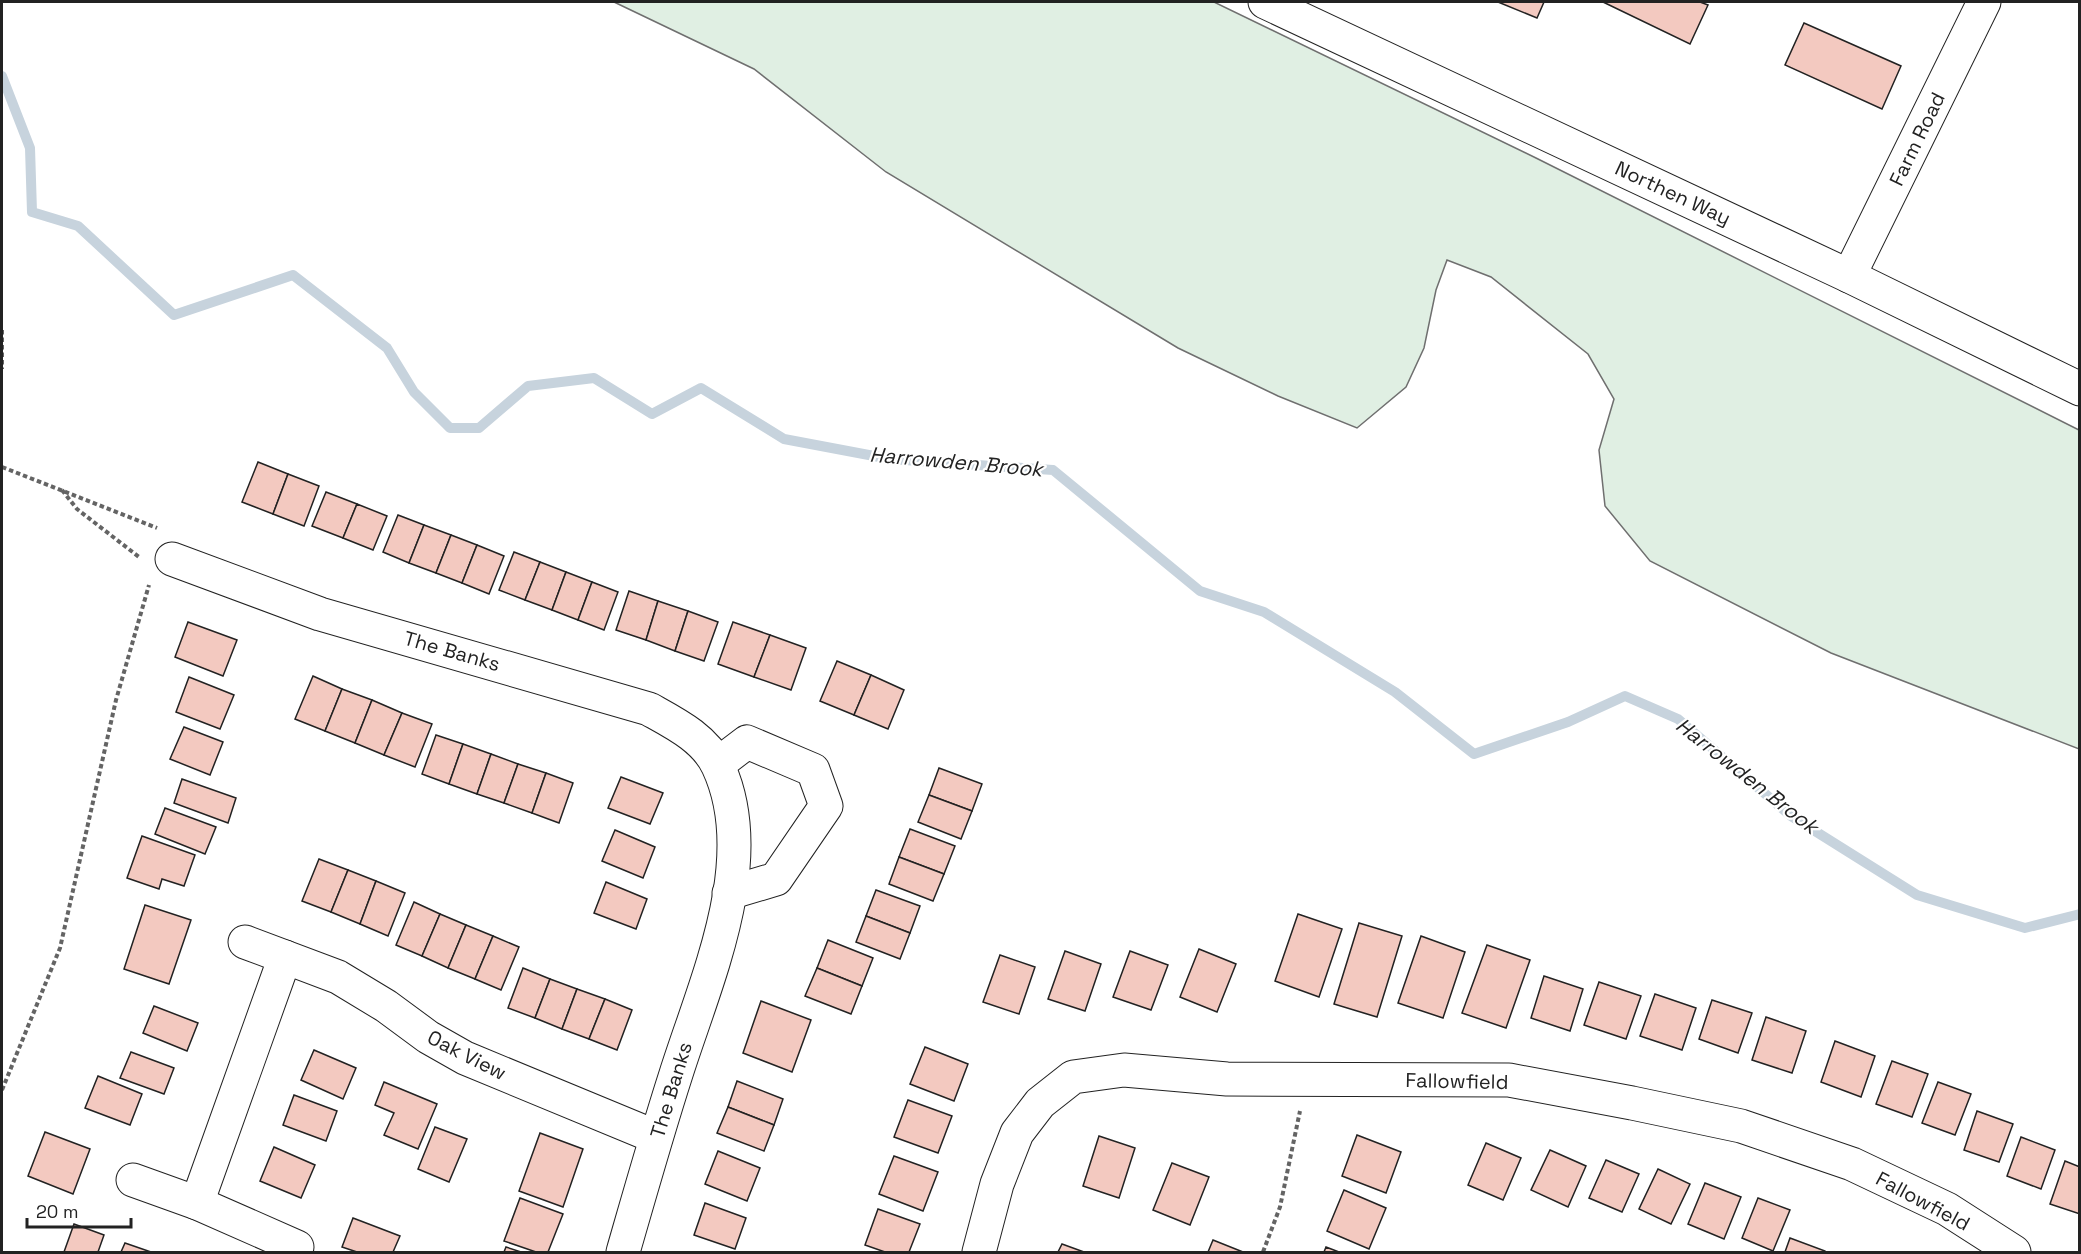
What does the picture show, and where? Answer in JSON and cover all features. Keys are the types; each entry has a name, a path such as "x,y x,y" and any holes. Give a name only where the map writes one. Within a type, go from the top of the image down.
{"street":[{"name":"Northen Way","path":"1265,2 1849,276 2079,389"},
{"name":"Farm Road","path":"1849,276 1984,2"},
{"name":"The Banks","path":"164,560 320,614 649,708 689,732 718,764 732,811 735,857 725,918 656,1137 623,1252"},
{"path":"718,764 747,742 813,770 826,806 776,879 729,893"},
{"name":"Oak View","path":"245,942 338,976 386,1006 428,1037 465,1058 656,1137"},
{"path":"197,1203 285,957"},
{"name":"Fallowfield","path":"979,1252 997,1184 1017,1133 1040,1103 1073,1077 1125,1070 1227,1079 1509,1080 1632,1102 1741,1126 1852,1164 1947,1209 2014,1252"},
{"path":"132,1180 197,1203 297,1247"}],"path":[{"path":"2,330 2,369"},
{"path":"2,467 159,529"},
{"path":"2,1090 60,948 116,700 164,560 135,556 77,509 62,490"},
{"path":"1263,1252 1280,1207 1307,1080"}],"green space":[{"path":"614,2 1214,2 1536,158 2079,430 2079,749 1831,653 1650,561 1605,506 1599,450 1614,399 1588,354 1491,277 1447,260 1436,290 1424,348 1406,387 1357,428 1278,396 1178,348 886,172 754,69"}],"building":[{"path":"1498,2 1544,2 1537,18"},
{"path":"1603,2 1700,2 1708,5 1690,44"},
{"path":"1804,23 1901,66 1882,109 1785,65"},
{"path":"258,462 288,474 273,514 242,502"},
{"path":"288,474 319,486 304,526 273,514"},
{"path":"326,492 357,504 343,538 312,526"},
{"path":"357,504 387,516 373,550 343,538"},
{"path":"398,515 424,525 409,563 383,552"},
{"path":"424,525 451,535 436,573 409,563"},
{"path":"451,535 477,545 462,583 436,573"},
{"path":"477,545 504,556 489,594 462,583"},
{"path":"514,552 540,562 525,600 499,590"},
{"path":"540,562 566,572 552,610 525,600"},
{"path":"566,572 592,582 578,620 552,610"},
{"path":"592,582 618,592 604,630 578,620"},
{"path":"629,591 658,601 646,640 616,630"},
{"path":"658,601 688,611 675,651 646,640"},
{"path":"688,611 718,622 704,661 675,651"},
{"path":"188,622 237,640 223,676 175,657"},
{"path":"733,622 770,635 754,677 718,664"},
{"path":"770,635 806,648 791,690 754,677"},
{"path":"837,661 871,675 854,715 820,701"},
{"path":"871,675 904,690 888,729 854,715"},
{"path":"313,676 342,689 325,731 295,719"},
{"path":"189,677 234,695 220,729 176,712"},
{"path":"342,689 372,700 355,743 325,731"},
{"path":"372,700 402,713 384,755 355,743"},
{"path":"402,713 432,724 415,767 384,755"},
{"path":"184,727 223,742 210,775 170,759"},
{"path":"436,735 463,744 449,784 422,774"},
{"path":"463,744 491,754 477,794 449,784"},
{"path":"491,754 518,764 504,803 477,794"},
{"path":"518,764 546,773 532,813 504,803"},
{"path":"939,768 982,784 972,811 929,795"},
{"path":"546,773 573,783 559,823 532,813"},
{"path":"621,777 663,793 650,824 608,808"},
{"path":"182,779 236,798 228,823 174,803"},
{"path":"929,795 972,811 961,839 918,822"},
{"path":"165,808 216,827 205,854 155,834"},
{"path":"910,829 955,846 944,874 899,857"},
{"path":"615,830 655,847 643,878 602,861"},
{"path":"142,836 195,855 184,886 162,879 159,889 127,878"},
{"path":"899,857 944,874 933,901 889,884"},
{"path":"319,859 348,870 331,912 302,901"},
{"path":"348,870 376,881 360,924 331,912"},
{"path":"376,881 405,893 388,936 360,924"},
{"path":"606,882 647,899 636,929 594,913"},
{"path":"876,890 920,906 910,933 866,916"},
{"path":"414,902 440,914 422,956 396,945"},
{"path":"145,905 191,920 169,984 124,969"},
{"path":"440,914 466,925 448,968 422,956"},
{"path":"1298,914 1342,929 1319,997 1275,981"},
{"path":"866,916 910,933 900,959 856,942"},
{"path":"1359,923 1402,936 1377,1017 1334,1004"},
{"path":"466,925 493,936 475,979 448,968"},
{"path":"493,936 519,947 501,990 475,979"},
{"path":"1421,936 1465,952 1443,1018 1398,1003"},
{"path":"828,940 873,958 862,986 817,968"},
{"path":"1487,945 1530,960 1506,1028 1462,1013"},
{"path":"1199,949 1236,964 1217,1012 1180,997"},
{"path":"1065,951 1101,964 1085,1011 1048,999"},
{"path":"1130,951 1168,965 1151,1010 1113,997"},
{"path":"1000,955 1035,967 1019,1014 983,1002"},
{"path":"523,968 550,979 535,1018 508,1008"},
{"path":"817,968 862,986 851,1014 805,996"},
{"path":"1544,976 1583,989 1570,1031 1531,1018"},
{"path":"550,979 577,989 562,1029 535,1018"},
{"path":"1599,982 1641,996 1626,1039 1584,1025"},
{"path":"577,989 605,999 589,1039 562,1029"},
{"path":"1655,994 1696,1008 1682,1050 1640,1036"},
{"path":"605,999 632,1010 617,1050 589,1039"},
{"path":"1712,1000 1752,1013 1738,1053 1699,1039"},
{"path":"761,1001 811,1020 792,1072 743,1053"},
{"path":"154,1006 198,1023 187,1051 143,1033"},
{"path":"1766,1017 1806,1031 1792,1073 1752,1060"},
{"path":"1835,1041 1875,1056 1861,1097 1821,1082"},
{"path":"925,1047 968,1064 954,1101 910,1084"},
{"path":"314,1050 356,1068 343,1099 301,1080"},
{"path":"131,1052 174,1068 164,1094 120,1078"},
{"path":"1892,1061 1928,1074 1912,1117 1876,1104"},
{"path":"98,1076 142,1094 130,1125 85,1108"},
{"path":"737,1081 783,1099 774,1125 728,1107"},
{"path":"384,1082 437,1104 418,1149 384,1135 394,1113 375,1105"},
{"path":"1938,1082 1971,1094 1955,1135 1922,1123"},
{"path":"294,1095 337,1111 326,1141 283,1125"},
{"path":"908,1100 952,1116 938,1153 894,1137"},
{"path":"728,1107 774,1125 764,1151 717,1133"},
{"path":"1977,1111 2013,1124 1999,1162 1964,1150"},
{"path":"435,1127 467,1139 449,1182 418,1169"},
{"path":"45,1132 90,1149 73,1194 28,1176"},
{"path":"540,1133 583,1149 563,1207 519,1191"},
{"path":"1357,1135 1401,1152 1386,1193 1342,1176"},
{"path":"1099,1136 1135,1148 1119,1198 1083,1186"},
{"path":"2021,1137 2055,1150 2041,1189 2007,1176"},
{"path":"1486,1143 1521,1158 1503,1200 1468,1185"},
{"path":"274,1147 315,1165 301,1198 260,1181"},
{"path":"1550,1150 1586,1166 1568,1207 1531,1190"},
{"path":"718,1151 760,1168 747,1201 705,1184"},
{"path":"894,1156 938,1172 923,1211 879,1194"},
{"path":"1606,1160 1639,1174 1622,1212 1589,1198"},
{"path":"2065,1161 2080,1167 2080,1214 2050,1204"},
{"path":"1172,1163 1209,1177 1190,1225 1153,1210"},
{"path":"1658,1169 1690,1184 1671,1224 1639,1209"},
{"path":"1705,1183 1741,1197 1724,1239 1688,1224"},
{"path":"1344,1190 1386,1208 1369,1249 1327,1231"},
{"path":"520,1198 563,1214 548,1252 536,1252 504,1241"},
{"path":"1758,1198 1790,1210 1773,1251 1742,1238"},
{"path":"705,1203 746,1218 735,1249 694,1235"},
{"path":"878,1209 920,1224 909,1252 885,1252 865,1245"},
{"path":"353,1218 400,1236 393,1252 357,1252 342,1247"},
{"path":"74,1224 104,1235 98,1252 64,1252"},
{"path":"1790,1238 1825,1251 1825,1252 1785,1252"},
{"path":"1213,1240 1243,1252 1208,1252"},
{"path":"125,1243 151,1252 121,1252"},
{"path":"1062,1244 1084,1252 1058,1252"},
{"path":"506,1247 521,1252 504,1252"},
{"path":"1326,1247 1339,1252 1324,1252"}],"waterway":[{"name":"Harrowden Brook","path":"2,76 30,148 32,212 78,226 174,315 293,275 387,348 414,392 450,428 479,428 528,386 594,378 652,414 701,388 784,439 890,459 1053,470 1200,591 1264,612 1395,692 1474,754 1568,722 1625,696 1678,719 1791,816 1917,895 2025,928 2080,914"}]}
